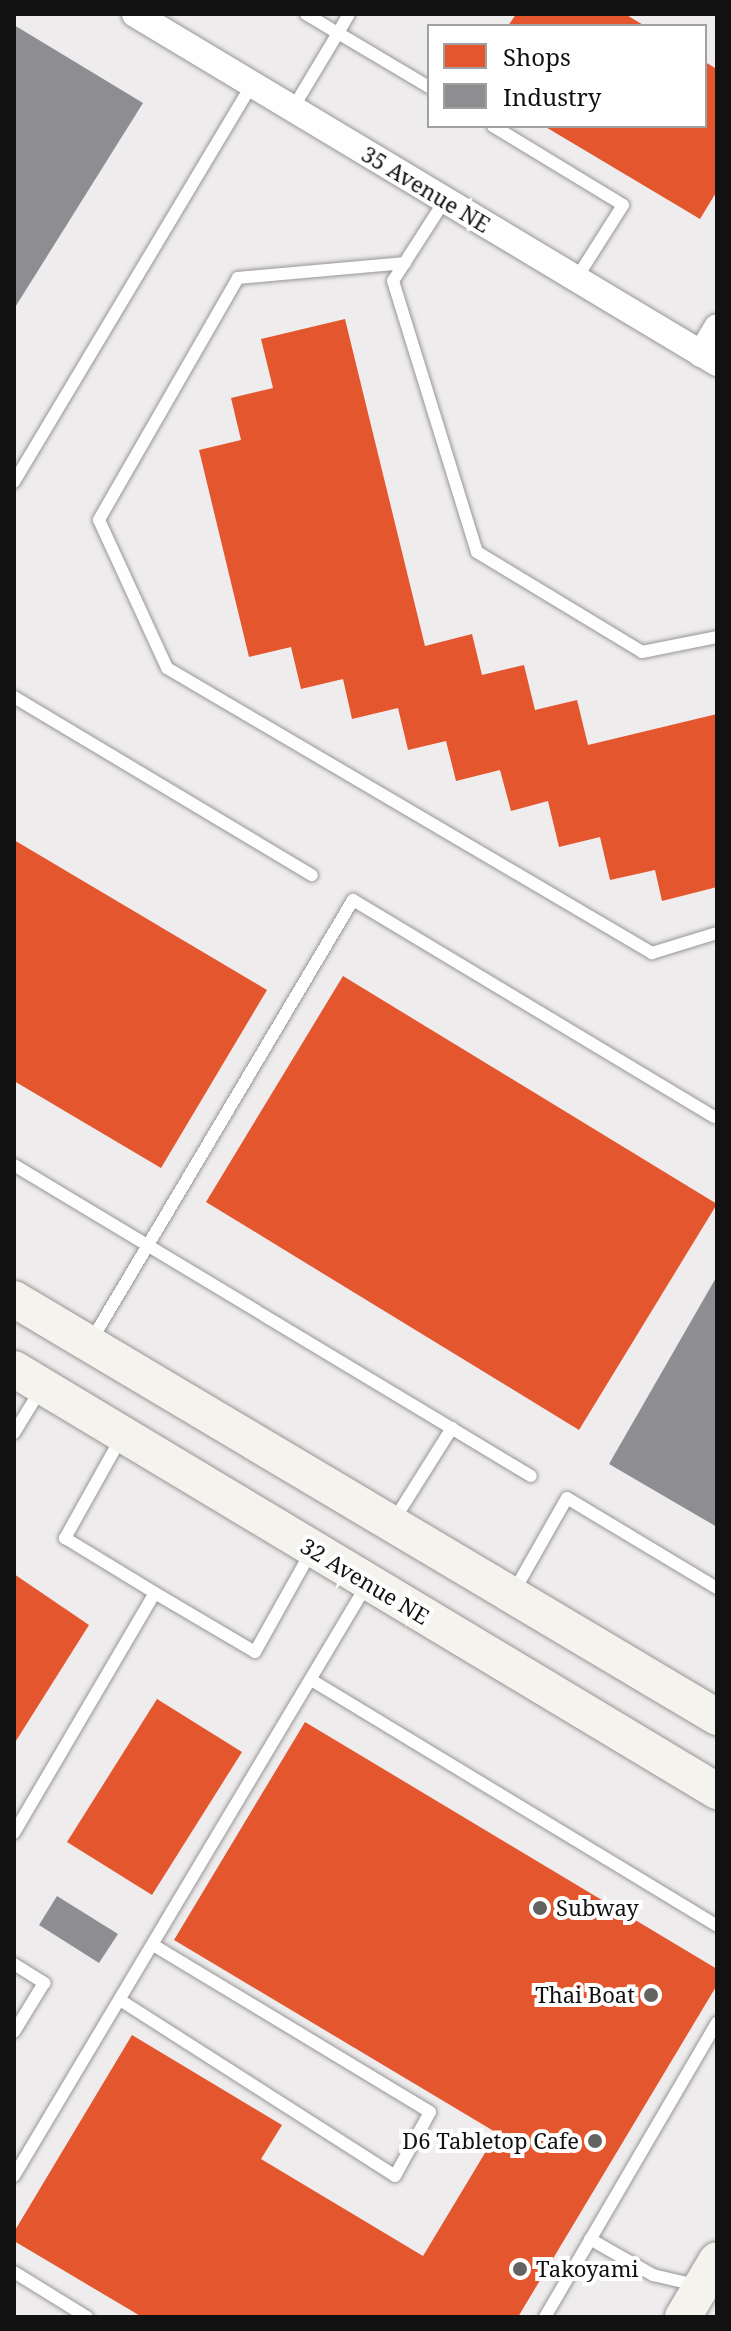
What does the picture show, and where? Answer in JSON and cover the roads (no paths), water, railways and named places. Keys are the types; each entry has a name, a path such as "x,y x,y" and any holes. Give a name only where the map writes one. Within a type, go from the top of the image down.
{"main road":[{"path":"14,1299 717,1717"},
{"name":"32 Avenue NE","path":"28,1378 717,1791"},
{"path":"683,2317 712,2280"}],"street":[{"name":"35 Avenue NE","path":"135,14 709,359"},
{"path":"709,359 717,327"}],"lane":[{"path":"306,14 427,86"},
{"path":"293,108 349,14"},
{"path":"14,482 252,84"},
{"path":"496,128 623,205 576,279"},
{"path":"445,200 393,281 477,552 642,652 717,637"},
{"path":"405,263 238,278 99,520 167,668 652,953 717,933"},
{"path":"14,697 312,875"},
{"path":"89,1344 353,900 714,1117"},
{"path":"14,1165 531,1476"},
{"path":"14,1433 28,1378"},
{"path":"392,1524 452,1428"},
{"path":"123,1435 65,1538 155,1593 255,1652 312,1549"},
{"path":"512,1595 567,1498 717,1588"},
{"path":"14,2176 313,1681 367,1583"},
{"path":"14,1833 155,1593"},
{"path":"313,1681 717,1926"},
{"path":"120,2000 395,2176 430,2112 153,1945"},
{"path":"14,1964 44,1983 14,2032"},
{"path":"545,2317 717,2023"},
{"path":"590,2239 653,2275 712,2280"},
{"path":"14,2272 87,2317"}],"place":[{"name":"Subway","path":"540,1908"},
{"name":"Thai Boat","path":"651,1995"},
{"name":"D6 Tabletop Cafe","path":"595,2141"},
{"name":"Takoyami","path":"520,2269"}]}
